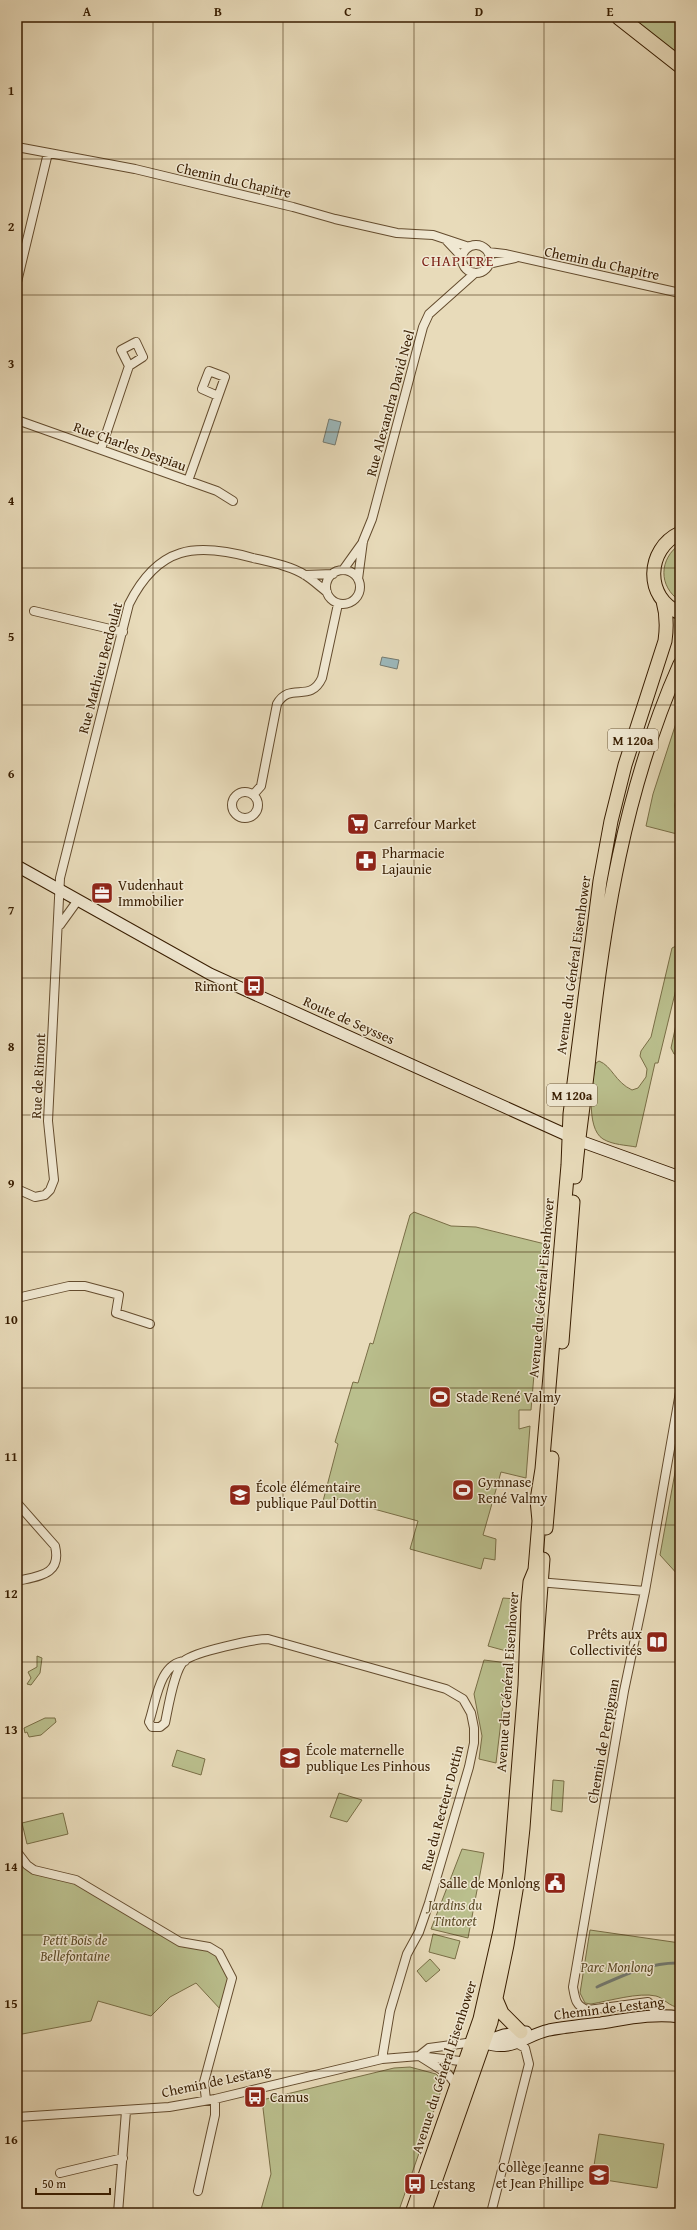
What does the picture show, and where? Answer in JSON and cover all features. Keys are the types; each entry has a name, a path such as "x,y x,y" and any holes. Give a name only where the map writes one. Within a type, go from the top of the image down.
{"highway":[{"path":"619,17 680,65"}],"main road":[{"path":"680,533 666,541 660,548 653,566 654,584 663,600 680,613"},
{"name":"Avenue du Général Eisenhower","path":"574,1138 570,1114 600,881 611,821 625,765 665,642 667,627 666,611 663,600"},
{"name":"Avenue du Général Eisenhower","path":"477,2042 490,2022 496,1999 517,1884 536,1582 535,1570 539,1521 537,1500 542,1469 574,1138 612,888 637,785 658,719 680,664"},
{"name":"Route de Seysses","path":"17,866 210,974 574,1138 680,1177"},
{"name":"Avenue du Général Eisenhower","path":"424,2213 477,2042 492,1972 510,1873 525,1685 536,1582"},
{"path":"496,1999 502,2013 519,2037"},
{"name":"Chemin de Lestang","path":"477,2042 496,2047 519,2037 541,2032 659,2015 680,2017"},
{"name":"Avenue du Général Eisenhower","path":"412,2213 456,2085 470,2062"}],"street":[{"name":"Chemin du Chapitre","path":"17,147 135,169 397,233 433,236 468,247"},
{"path":"17,282 48,153"},
{"path":"445,239 462,257 464,266 462,284"},
{"path":"462,257 468,247 477,245 488,252 488,264 483,271 475,272 464,266"},
{"name":"Chemin du Chapitre","path":"488,252 506,254 680,293"},
{"name":"Chemin du Chapitre","path":"488,264 506,259 519,258"},
{"name":"Rue Alexandra David Neel","path":"363,541 372,519 423,327 429,314 475,272"},
{"path":"101,449 129,366"},
{"path":"188,481 218,396"},
{"name":"Rue Charles Despiau","path":"17,420 217,491 232,501"},
{"path":"343,570 363,541"},
{"path":"358,579 349,571 343,570 333,574 329,579 327,592 333,601 338,604 351,602 356,598 360,586 358,579 363,541"},
{"name":"Rue Mathieu Berdoulat","path":"60,890 60,878 129,604 139,584 154,569 171,557 193,550 225,550 305,575 333,574"},
{"name":"Rue Mathieu Berdoulat","path":"305,575 327,592"},
{"path":"253,795 261,786 278,704 282,696 290,692 312,691 319,686 338,604"},
{"path":"34,611 123,632"},
{"name":"Rue de Rimont","path":"17,1189 35,1197 45,1195 50,1190 54,1180 48,1121 60,890"},
{"path":"59,926 78,900"},
{"path":"17,1298 69,1286 85,1286 119,1295 116,1313 150,1324"},
{"name":"Chemin de Perpignan","path":"659,2015 648,2002 588,2010 581,2008 577,2003 573,1987 624,1691 645,1591 680,1392"},
{"path":"17,1503 55,1546 57,1555 50,1571 47,1574 17,1581"},
{"path":"536,1582 645,1591"},
{"name":"Rue du Recteur Dottin","path":"185,1661 178,1671 165,1723 160,1728 152,1727 149,1722 165,1672 178,1661 185,1661 213,1650 248,1641 268,1639 446,1689 463,1699 471,1713 474,1728 469,1766 429,1903 419,1932 407,1954 390,2011 382,2059"},
{"path":"17,1852 27,1866 34,1870 76,1880 180,1942 192,1946 209,1947 219,1953 232,1978 204,2082 206,2100"},
{"path":"491,2213 529,2064 525,2048 519,2037"},
{"name":"Chemin de Lestang","path":"419,2056 429,2048 477,2042"},
{"path":"419,2056 448,2074 456,2085"},
{"name":"Chemin de Lestang","path":"17,2117 170,2107 215,2099 382,2059 419,2056 470,2062"},
{"path":"198,2191 215,2115 215,2099"},
{"path":"118,2213 126,2111"},
{"path":"60,2173 123,2158"}],"green space":[{"path":"626,17 665,17 680,23 680,59"},
{"path":"680,544 680,601 668,588 664,572 668,557"},
{"path":"678,717 680,719 680,772 675,805 677,834 646,826 653,794"},
{"path":"680,944 680,973 658,1063 655,1063 636,1147 611,1142 603,1139 597,1133 592,1115 591,1103 596,1063 599,1061 603,1063 626,1087 632,1090 638,1088 646,1077 647,1069 640,1056 641,1051 651,1037 672,948"},
{"path":"680,1006 680,1055 674,1054 671,1048"},
{"name":"Stade René Valmy","path":"414,1212 451,1226 476,1227 545,1244 531,1410 519,1410 519,1429 530,1426 526,1478 501,1472 483,1535 496,1539 495,1560 484,1558 481,1569 410,1549 418,1521 337,1499 334,1508 322,1505 338,1444 335,1442 353,1382 358,1383 370,1343 373,1344 410,1215"},
{"path":"680,1445 680,1575 679,1576 660,1555"},
{"path":"503,1598 516,1599 510,1652 488,1646"},
{"path":"37,1656 42,1658 40,1673 31,1685 27,1684 31,1678 28,1672 37,1667"},
{"path":"484,1660 508,1663 496,1763 479,1759 482,1736 474,1694"},
{"path":"45,1718 55,1718 56,1722 41,1735 29,1737 27,1732 25,1733 24,1728"},
{"path":"177,1750 205,1759 201,1775 172,1766"},
{"path":"553,1780 564,1781 562,1812 551,1810"},
{"path":"339,1793 362,1800 347,1822 330,1817"},
{"path":"63,1813 68,1834 27,1844 22,1823"},
{"name":"Jardins du Tintoret","path":"462,1849 484,1853 468,1938 431,1929"},
{"name":"Petit Bois de Bellefontaine","path":"17,1856 21,1862 84,1887 184,1947 208,1950 216,1956 231,1978 221,2010 196,1983 170,1997 151,2016 98,2001 91,2021 17,2035"},
{"name":"Parc Monlong","path":"590,1930 680,1943 680,2008 672,2006 659,1997 649,1995 624,1997 591,2004 585,2003 580,1993"},
{"path":"433,1934 460,1941 455,1959 429,1952"},
{"path":"430,1959 440,1970 426,1982 417,1971"},
{"path":"410,2067 436,2074 444,2082 398,2213 260,2213 271,2174 262,2100 394,2068"},
{"path":"599,2134 664,2144 657,2188 592,2178"}],"water":[{"path":"329,419 341,422 335,445 323,442"},
{"path":"382,657 399,660 397,669 380,665"}],"waterway":[{"path":"597,1987 637,1970 669,1963 680,1963"}],"place":[{"name":"Carrefour Market","path":"358,824"},
{"name":"Pharmacie Lajaunie","path":"366,861"},
{"name":"Vudenhaut Immobilier","path":"102,893"},
{"name":"Rimont","path":"254,986"},
{"name":"Stade René Valmy","path":"440,1397"},
{"name":"Gymnase René Valmy","path":"463,1490"},
{"name":"École élémentaire publique Paul Dottin","path":"240,1495"},
{"name":"Prêts aux Collectivités","path":"657,1642"},
{"name":"École maternelle publique Les Pinhous","path":"290,1758"},
{"name":"Salle de Monlong","path":"555,1883"},
{"name":"Camus","path":"255,2097"},
{"name":"Collège Jeanne et Jean Phillipe","path":"599,2175"},
{"name":"Lestang","path":"415,2184"}],"district":[{"name":"CHAPITRE","path":"458,261"}]}
